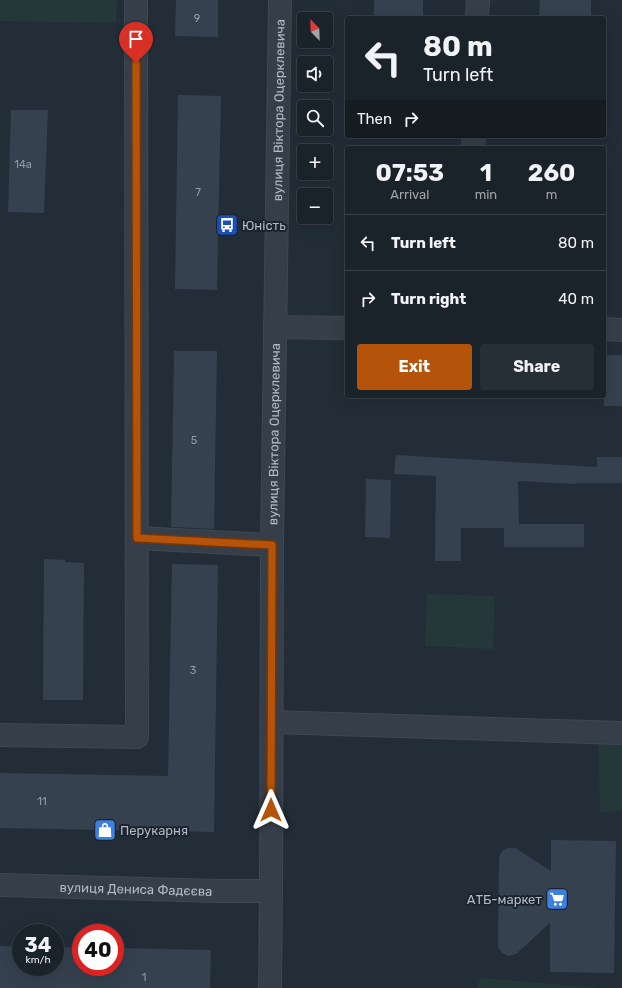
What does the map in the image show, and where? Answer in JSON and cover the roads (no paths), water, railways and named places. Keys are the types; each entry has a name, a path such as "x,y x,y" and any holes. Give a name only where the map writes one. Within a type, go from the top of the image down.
{"street":[{"path":"0,735 137,737 136,0"},
{"name":"вулиця Віктора Оцерклевича","path":"270,988 272,545 280,0"},
{"path":"477,16 478,0"},
{"path":"275,327 345,328"},
{"path":"606,329 622,330"},
{"path":"137,538 272,545"},
{"path":"272,722 622,733"},
{"name":"вулиця Дениса Фадєєва","path":"0,885 271,891"}],"place":[{"name":"Юність","path":"227,225"},
{"name":"Перукарня","path":"105,830"},
{"name":"АТБ-маркет","path":"557,899"}]}
